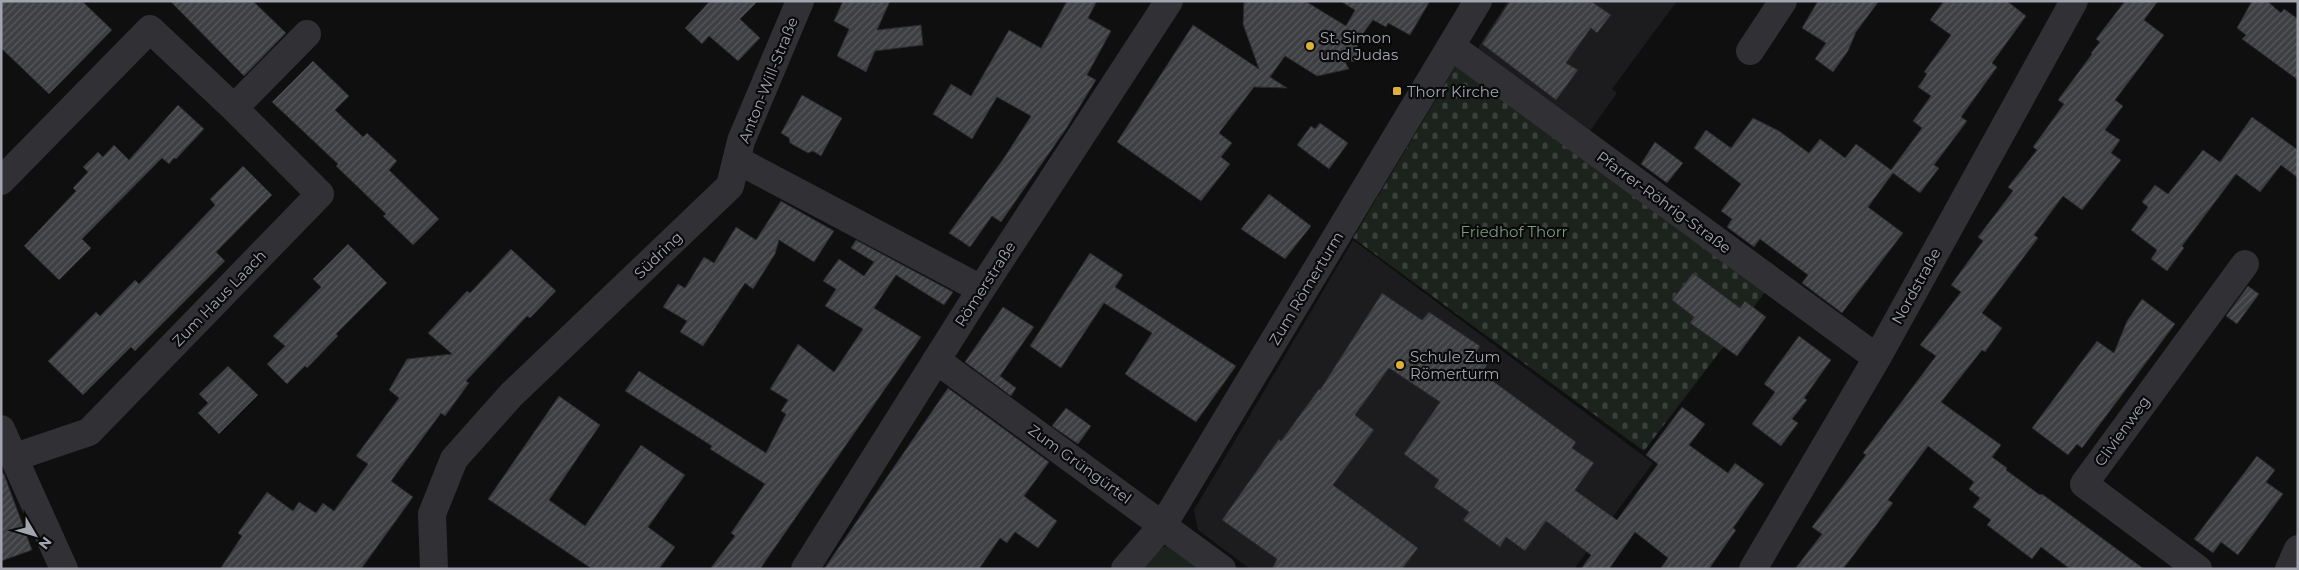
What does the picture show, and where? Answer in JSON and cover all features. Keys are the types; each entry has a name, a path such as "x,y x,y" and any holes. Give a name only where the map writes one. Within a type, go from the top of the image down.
{"street":[{"name":"Anton-Will-Straße","path":"738,160 742,141 800,1"},
{"name":"Römerstraße","path":"805,569 981,289 1169,1"},
{"name":"Zum Römerturm","path":"1125,569 1163,525 1478,1"},
{"path":"1750,51 1783,1"},
{"name":"Nordstraße","path":"1753,569 1877,358 2074,1"},
{"name":"Zum Haus Laach","path":"1,181 150,29 234,108 320,194 89,432 12,468"},
{"path":"234,108 307,34"},
{"name":"Pfarrer-Röhrig-Straße","path":"1451,46 1877,358"},
{"path":"738,160 981,289"},
{"name":"Südring","path":"434,569 432,514 454,459 511,395 730,186 738,160"},
{"name":"Clivienweg","path":"2198,569 2084,484 2245,264"},
{"name":"Zum Grüngürtel","path":"936,360 1222,569"},
{"path":"1,429 12,468 64,569"},
{"path":"2289,569 2298,549"}],"shaded area":[{"path":"1508,1 1677,1 1612,89 1617,93 1587,135 1476,54 1480,44"},
{"name":"Schule Zum Römerturm","path":"1353,240 1653,463 1574,569 1250,569 1198,530 1194,510"}],"green space":[{"name":"Friedhof Thorr","path":"1457,64 1766,291 1644,451 1353,238"},
{"path":"1168,545 1203,569 1142,569 1159,549"}],"building":[{"path":"1,1 82,1 112,30 49,94 1,48"},
{"path":"170,1 253,1 286,33 244,76"},
{"path":"710,1 758,1 740,19 760,38 738,61 709,36 702,44 685,28"},
{"path":"843,1 890,1 877,30 921,25 923,45 875,51 866,72 837,56 849,29 834,21"},
{"path":"1067,1 1097,1 1088,18 1111,31 1087,75 1096,80 1066,129 1001,222 992,216 970,247 949,233 1004,158 1031,116 997,97 972,139 933,114 951,84 971,96 1009,30 1041,48"},
{"path":"1244,1 1305,1 1346,26 1355,10 1340,1 1430,1 1410,35 1388,23 1386,27 1373,20 1357,41 1359,61 1345,62 1349,69 1317,76 1285,56 1270,77 1287,88 1254,87 1219,133 1232,143 1221,157 1230,164 1201,201 1117,142 1193,25 1259,69 1243,24"},
{"path":"1510,1 1591,1 1611,15 1597,33 1591,28 1566,63 1578,70 1556,100 1482,44"},
{"path":"1818,1 1879,1 1856,32 1848,51 1833,72 1815,59 1826,43 1802,28"},
{"path":"1944,1 2007,1 2026,16 1992,63 1997,67 1961,117 1967,121 1934,165 1939,168 1920,193 1893,173 1868,207 1903,233 1842,313 1802,283 1808,275 1760,239 1754,247 1727,227 1732,219 1721,211 1741,184 1694,148 1706,130 1731,148 1753,118 1779,131 1809,153 1820,139 1845,158 1856,144 1891,170 1922,128 1913,121 1931,96 1918,87 1927,74 1924,72 1951,35 1930,20"},
{"path":"2125,1 2158,1 2144,20 2164,35 2115,100 2123,106 2105,130 2120,140 2111,153 2121,160 2082,210 2063,196 2034,235 2038,238 1982,313 2002,328 1985,352 1982,350 1941,402 2001,445 1992,457 2007,468 2006,470 2144,569 2070,569 2041,547 2032,559 1987,525 1991,520 1973,507 1980,498 1969,489 1974,482 1928,446 1888,500 1893,503 1843,569 1795,569 1822,534 1812,527 1866,455 1863,453 1936,356 1920,345 1961,292 1951,285 1983,241 1978,237 2013,191 2008,187 2037,150 2033,147 2064,104 2058,100 2100,42 2096,39"},
{"path":"2252,1 2267,1 2281,13 2284,9 2298,19 2298,80 2242,39 2246,35 2237,28"},
{"path":"313,61 349,96 335,110 363,137 367,133 397,161 389,170 439,219 413,245 383,216 386,214 336,166 338,164 272,102"},
{"path":"802,95 842,118 821,156 813,151 808,153 790,143 789,138 781,133"},
{"path":"178,105 204,129 169,164 162,158 82,239 91,248 59,280 24,246 76,191 73,188 88,172 83,167 98,152 103,157 114,145 129,160"},
{"path":"2252,117 2298,150 2298,178 2281,165 2260,192 2236,174 2182,246 2184,248 2167,271 2151,259 2157,250 2131,230 2148,207 2142,202 2155,185 2168,194 2203,150 2220,162"},
{"path":"1320,123 1348,143 1329,169 1297,145 1311,126 1315,129"},
{"path":"1655,142 1683,163 1667,183 1641,164"},
{"path":"243,166 272,195 216,252 225,261 135,351 131,347 83,395 48,361 96,312 100,316 135,280 139,284 215,205 210,199"},
{"path":"1269,194 1311,226 1285,259 1241,229"},
{"path":"781,201 834,231 814,262 779,240 775,254 753,289 745,283 703,346 680,332 687,321 663,307 678,284 685,288 704,257 714,263 736,227 756,240"},
{"path":"856,240 953,292 944,305 896,275 874,308 921,337 760,569 710,569 735,536 731,533 765,484 710,449 712,446 625,391 639,371 766,453 786,414 781,411 788,400 770,389 798,344 834,372 863,329 825,306 836,289 823,281 839,259 864,276 874,262 851,248"},
{"path":"348,244 387,283 336,334 338,336 307,368 305,366 287,384 267,364 285,346 273,336 321,287 313,279"},
{"path":"511,249 556,291 530,318 527,316 466,381 469,383 445,416 441,413 391,481 413,497 361,569 220,569 242,536 238,533 267,492 293,511 299,502 316,513 323,503 334,511 368,464 356,456 399,398 389,390 407,359 452,354 428,333 467,291 470,293"},
{"path":"1090,253 1123,275 1115,287 1236,366 1196,422 1125,374 1152,333 1104,303 1061,368 1030,346"},
{"path":"1693,273 1740,308 1745,301 1766,317 1737,356 1690,323 1694,317 1672,300"},
{"path":"2248,286 2259,294 2237,324 2226,316"},
{"path":"1382,293 1422,320 1429,312 1480,346 1476,353 1488,363 1482,373 1576,442 1572,448 1594,463 1575,490 1617,520 1658,464 1646,455 1682,407 1705,424 1689,445 1728,473 1735,463 1764,484 1733,528 1736,530 1709,569 1660,569 1668,558 1635,532 1609,569 1581,569 1591,555 1546,521 1525,551 1506,537 1500,547 1463,520 1469,512 1434,487 1439,480 1404,454 1440,402 1389,368 1355,415 1374,430 1333,485 1418,548 1402,569 1272,569 1277,559 1222,520 1279,439 1281,441 1320,390"},
{"path":"2142,299 2175,324 2082,448 2077,444 2068,455 2032,428 2097,341 2114,353 2127,321"},
{"path":"1003,307 1034,327 1000,376 1016,388 1011,396 965,362"},
{"path":"1799,336 1831,360 1804,398 1807,400 1792,419 1798,423 1781,446 1752,424 1775,392 1764,384"},
{"path":"228,366 258,395 219,434 198,413 208,403 199,394"},
{"path":"948,388 1049,462 1024,496 1057,521 1038,548 1015,532 1007,543 1000,538 979,569 824,569"},
{"path":"559,396 600,425 549,500 585,526 641,445 685,475 648,527 675,547 659,569 592,569 488,499"},
{"path":"1066,408 1091,426 1078,444 1052,426"},
{"path":"2257,456 2275,470 2266,482 2283,494 2238,555 2221,542 2213,553 2194,539"},
{"path":"1,472 4,474 32,550 1,561"}],"place":[{"name":"St. Simon und Judas","path":"1310,46"},
{"name":"Thorr Kirche","path":"1397,91"},
{"name":"Schule Zum Römerturm","path":"1400,365"}]}
